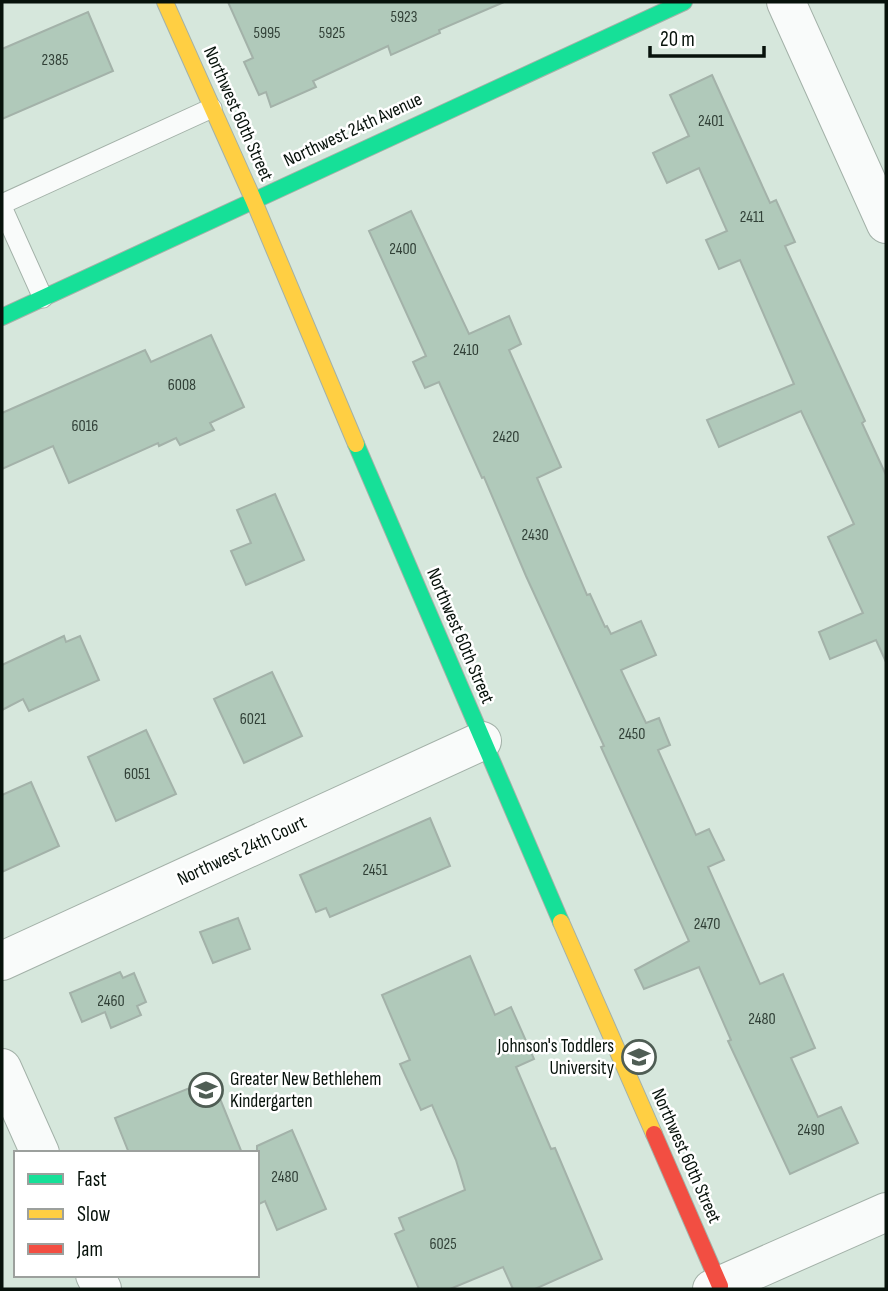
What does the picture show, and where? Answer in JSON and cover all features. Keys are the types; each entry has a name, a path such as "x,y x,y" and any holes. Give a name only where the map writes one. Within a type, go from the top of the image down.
{"street":[{"name":"Northwest 60th Street","path":"165,2 253,199 716,1287"},
{"name":"Northwest 24th Avenue","path":"2,317 684,2"},
{"path":"786,2 886,223"},
{"name":"Northwest 24th Court","path":"2,961 482,741"},
{"path":"2,1068 39,1151"},
{"path":"716,1287 886,1212"}],"lane":[{"path":"43,298 2,206 212,108"}],"building":[{"path":"228,2 504,2 439,30 440,33 391,55 388,46 313,81 316,87 271,107 266,92 259,95 244,62 253,58"},
{"path":"88,12 113,71 2,119 2,49"},
{"path":"712,75 770,203 776,200 795,242 785,246 865,421 862,423 886,475 886,662 876,640 830,659 819,632 863,613 828,537 854,524 801,411 719,447 707,420 794,384 740,260 719,269 706,240 727,231 699,168 667,183 653,153 689,136 670,95"},
{"path":"411,211 469,334 509,316 521,344 509,350 561,467 537,478 587,595 590,594 605,627 607,626 611,634 641,621 656,655 621,670 646,723 659,718 670,745 658,750 696,835 709,829 724,860 708,867 760,984 783,974 815,1048 791,1058 818,1117 841,1107 858,1143 790,1174 728,1041 731,1040 699,967 644,989 635,970 689,941 484,477 482,478 439,382 425,388 413,362 426,356 369,231"},
{"path":"211,335 244,407 210,423 214,430 180,445 176,438 159,446 158,443 69,483 53,446 2,469 2,413 145,350 151,362"},
{"path":"275,494 304,560 246,585 231,551 251,543 237,510"},
{"path":"64,636 66,642 80,636 99,680 29,711 23,699 2,710 2,665"},
{"path":"272,672 302,736 244,763 214,699"},
{"path":"146,730 176,794 116,821 88,757"},
{"path":"31,782 59,846 2,872 2,795"},
{"path":"430,818 450,866 330,917 326,908 316,912 300,875"},
{"path":"238,918 250,949 213,963 200,932"},
{"path":"470,956 495,1015 511,1007 534,1059 516,1067 551,1149 555,1148 602,1259 535,1289 513,1289 503,1267 450,1289 419,1289 395,1234 404,1230 399,1218 465,1190 456,1160 432,1105 421,1110 400,1064 410,1060 382,995"},
{"path":"120,972 123,978 134,973 146,1002 137,1006 141,1015 111,1028 105,1012 82,1022 70,993"},
{"path":"212,1079 241,1151 128,1151 115,1118"},
{"path":"292,1130 326,1209 277,1230 265,1201 259,1204 257,1146"}],"traffic: fast":[{"path":"2,317 684,2"},
{"path":"356,444 561,922"}],"traffic: slow":[{"path":"165,2 253,199 356,444"},
{"path":"561,922 654,1134"}],"traffic: jam":[{"path":"654,1134 720,1286"}],"place":[{"name":"Johnson's Toddlers University","path":"639,1057"},
{"name":"Greater New Bethlehem Kindergarten","path":"206,1090"}]}
